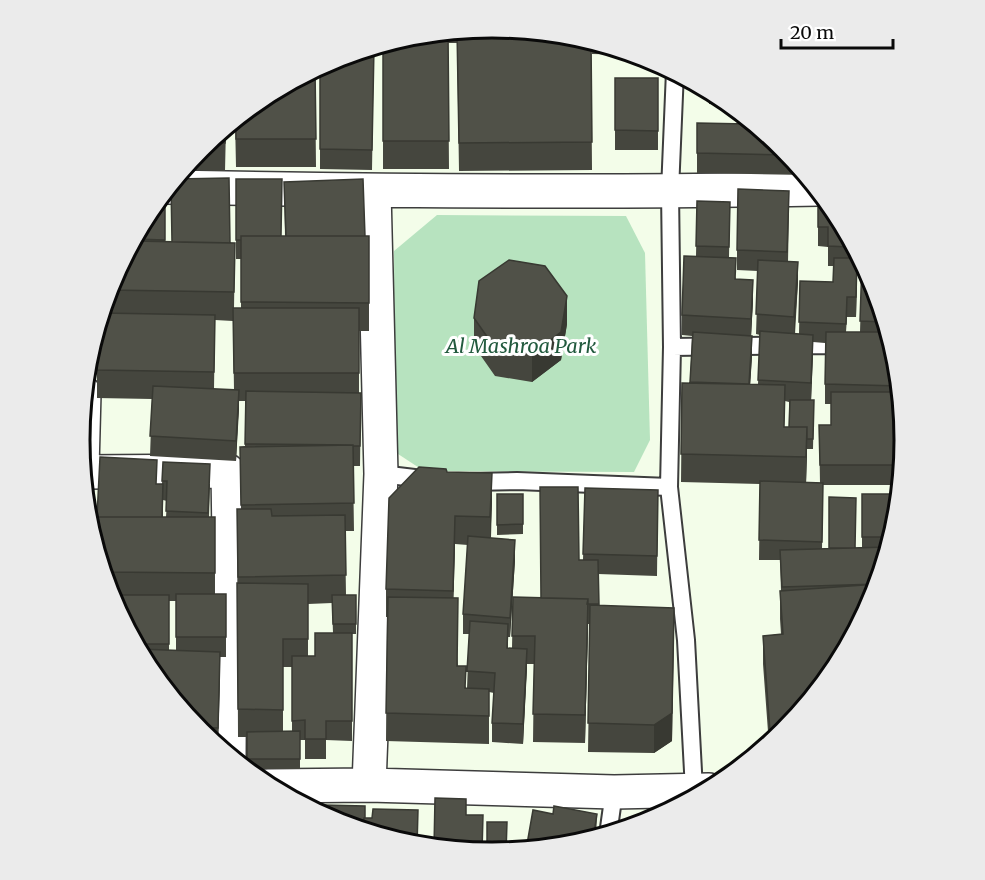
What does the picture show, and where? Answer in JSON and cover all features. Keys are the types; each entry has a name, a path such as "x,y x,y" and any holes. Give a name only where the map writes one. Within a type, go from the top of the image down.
{"street":[{"path":"180,187 374,191 807,189"},
{"path":"369,785 381,474 374,191"},
{"path":"91,470 228,471 229,745"},
{"path":"286,786 369,785 614,792 692,790"}],"lane":[{"path":"675,81 670,191 672,347 669,488 701,784"},
{"path":"672,347 825,345 884,348"},
{"path":"381,474 453,482 517,481 669,488"},
{"path":"609,825 614,792"}],"green space":[{"name":"Al Mashroa Park","path":"437,215 626,216 645,253 650,440 634,472 424,471 395,452 394,251"}],"building":[{"path":"519,38 591,50 592,142 459,143 457,39"},
{"path":"448,40 449,141 383,141 383,53"},
{"path":"374,56 372,150 320,149 320,76"},
{"path":"315,78 316,139 236,139 236,130 247,121 291,91"},
{"path":"615,78 658,78 658,131 615,130"},
{"path":"697,123 742,124 777,155 697,153"},
{"path":"229,178 230,243 172,242 171,197 187,179"},
{"path":"236,179 282,179 281,236 241,236 241,240 236,240"},
{"path":"363,179 365,236 286,236 284,182"},
{"path":"738,189 789,191 787,252 737,250"},
{"path":"697,201 730,202 729,247 696,246"},
{"path":"818,203 845,247 828,246 828,227 818,227"},
{"path":"165,206 165,240 144,239"},
{"path":"241,236 369,236 369,303 241,302"},
{"path":"143,241 235,243 234,292 119,290"},
{"path":"684,256 736,258 735,279 753,280 751,319 682,315"},
{"path":"834,258 851,258 857,270 856,297 847,297 846,324 799,322 800,281 833,282"},
{"path":"509,260 545,266 567,296 561,332 532,354 495,348 474,318 479,281"},
{"path":"758,260 798,262 794,317 756,314"},
{"path":"861,280 877,322 860,321"},
{"path":"233,308 359,308 359,373 234,373"},
{"path":"110,313 215,315 214,372 97,370"},
{"path":"760,331 813,335 811,383 758,380"},
{"path":"693,332 752,336 749,384 690,382"},
{"path":"826,332 880,332 892,386 825,384"},
{"path":"682,383 785,385 784,427 807,427 806,457 681,454"},
{"path":"153,386 239,390 236,441 150,436"},
{"path":"246,391 361,393 360,446 245,444"},
{"path":"831,392 892,392 894,465 820,465 819,425 831,425"},
{"path":"790,400 814,400 813,439 807,439 807,427 789,427"},
{"path":"353,445 354,503 241,505 240,447"},
{"path":"100,457 157,460 156,484 163,484 162,517 98,517"},
{"path":"163,462 210,464 208,513 166,511 167,481 162,481"},
{"path":"419,467 446,469 447,472 492,473 490,517 455,516 453,591 386,589 389,498"},
{"path":"760,481 823,483 822,542 759,540"},
{"path":"540,487 578,487 579,560 598,560 599,604 587,604 588,599 541,598"},
{"path":"585,488 658,490 657,556 583,554"},
{"path":"497,494 523,494 523,524 497,525"},
{"path":"862,494 892,494 883,537 862,537"},
{"path":"829,497 856,498 855,548 829,548"},
{"path":"237,509 271,509 272,516 345,515 346,575 238,577"},
{"path":"98,517 215,517 215,573 112,572"},
{"path":"468,536 515,540 510,618 463,614"},
{"path":"880,547 868,584 782,587 780,550"},
{"path":"237,583 308,584 308,639 283,639 283,710 238,709"},
{"path":"868,585 853,618 827,664 812,685 770,732 763,636 783,634 780,591"},
{"path":"176,594 226,594 226,637 176,637"},
{"path":"121,595 169,595 169,644 146,644"},
{"path":"332,595 356,595 356,624 333,624"},
{"path":"388,597 458,598 457,666 466,666 465,688 489,689 489,716 386,713"},
{"path":"513,597 588,599 585,715 533,714 535,636 512,636"},
{"path":"590,605 674,608 672,713 654,725 588,723"},
{"path":"470,621 508,624 507,648 527,649 523,724 492,723 495,673 467,671"},
{"path":"315,633 352,633 352,721 326,721 326,739 305,739 305,720 292,721 292,656 315,656"},
{"path":"149,649 220,652 218,728 211,728 190,705 173,685"},
{"path":"300,731 300,759 247,759 247,732"},
{"path":"435,798 466,799 466,815 483,815 482,842 434,838"},
{"path":"323,805 365,806 365,818 363,821"},
{"path":"554,806 597,814 595,830 528,841 533,810 553,814"},
{"path":"373,809 418,810 417,836 364,821 364,818 372,818"},
{"path":"487,822 507,822 506,842 487,842"}]}
